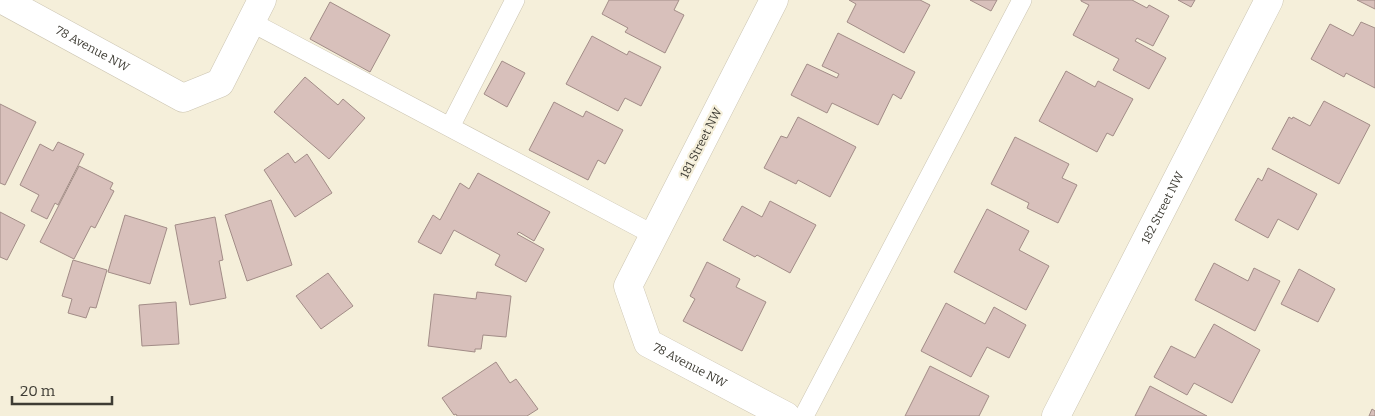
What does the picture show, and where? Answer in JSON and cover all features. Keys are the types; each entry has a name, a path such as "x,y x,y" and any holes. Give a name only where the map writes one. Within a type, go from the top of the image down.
{"street":[{"name":"78 Avenue NW","path":"3,0 183,98 220,83 257,11"},
{"name":"181 Street NW","path":"628,286 774,0"},
{"name":"182 Street NW","path":"1056,416 1269,0"},
{"name":"78 Avenue NW","path":"628,286 648,343 786,416"}],"lane":[{"path":"450,127 515,0"},
{"path":"804,416 1022,0"},
{"path":"257,11 450,127 654,235"}],"building":[{"path":"609,0 679,0 674,10 684,15 665,53 625,32 628,28 602,14"},
{"path":"849,0 920,0 930,5 904,53 847,22 856,4"},
{"path":"970,0 997,0 991,11"},
{"path":"1081,0 1132,0 1147,8 1149,5 1169,16 1153,46 1137,38 1135,41 1166,58 1149,89 1113,70 1119,59 1073,35 1089,5"},
{"path":"1178,0 1195,0 1191,7"},
{"path":"1357,0 1375,0 1375,9"},
{"path":"330,2 390,35 370,72 310,39"},
{"path":"1361,22 1375,28 1375,88 1346,73 1344,77 1311,59 1330,24 1353,36"},
{"path":"838,33 915,72 901,99 893,94 878,125 832,103 827,113 791,95 807,64 837,78 839,74 822,66"},
{"path":"592,36 627,55 629,51 661,67 641,106 625,98 618,111 566,84"},
{"path":"502,61 525,73 507,107 484,94"},
{"path":"1066,71 1095,87 1098,81 1133,99 1113,136 1107,133 1097,152 1039,121"},
{"path":"305,77 338,105 343,99 365,118 329,159 274,112"},
{"path":"1324,101 1370,125 1339,184 1272,149 1289,117 1292,119 1293,117 1310,126"},
{"path":"554,102 583,117 586,111 623,130 605,164 598,160 588,180 529,150"},
{"path":"0,104 36,122 5,185 0,183"},
{"path":"798,117 856,147 830,197 798,180 796,184 764,168 781,136 787,138"},
{"path":"1015,137 1069,164 1062,178 1077,185 1058,223 1027,208 1029,203 991,184"},
{"path":"58,142 84,154 58,205 55,203 47,219 31,211 39,195 20,185 40,144 53,151"},
{"path":"288,153 295,163 307,154 332,193 295,217 264,170"},
{"path":"79,166 113,183 110,189 114,191 95,228 91,226 74,259 40,242"},
{"path":"1268,168 1317,194 1298,230 1278,219 1268,238 1235,220 1258,178 1262,181"},
{"path":"478,173 550,212 534,241 519,232 517,234 544,249 526,282 495,265 500,255 454,230 441,254 418,242 433,215 440,220 460,183 469,189"},
{"path":"271,200 292,265 247,281 225,215"},
{"path":"770,201 816,225 790,273 757,255 755,257 723,240 742,206 762,217"},
{"path":"987,209 1029,231 1019,250 1049,266 1026,310 954,272"},
{"path":"0,212 25,225 7,260 0,257"},
{"path":"125,215 167,228 150,284 108,272"},
{"path":"215,217 223,260 219,261 226,298 190,305 175,225"},
{"path":"73,260 107,270 96,308 90,307 86,318 68,313 72,299 62,296"},
{"path":"707,262 740,279 736,287 766,302 742,351 683,321 695,299 690,296"},
{"path":"1214,263 1248,281 1254,268 1280,281 1255,331 1195,300"},
{"path":"1299,269 1335,289 1318,322 1281,304"},
{"path":"328,273 353,306 321,329 296,296"},
{"path":"477,292 511,296 506,337 483,335 481,349 475,349 475,352 428,346 434,294 476,299"},
{"path":"176,302 179,344 142,346 139,305"},
{"path":"946,303 985,324 994,307 1026,325 1009,358 987,347 971,377 921,351"},
{"path":"1214,324 1260,350 1232,403 1194,383 1187,395 1154,377 1171,346 1195,358"},
{"path":"496,362 510,383 516,379 538,409 527,416 454,415 442,398"},
{"path":"930,366 989,396 979,416 905,416"},
{"path":"1150,386 1207,416 1135,416"},
{"path":"1372,409 1375,411 1375,416 1369,416"}]}
